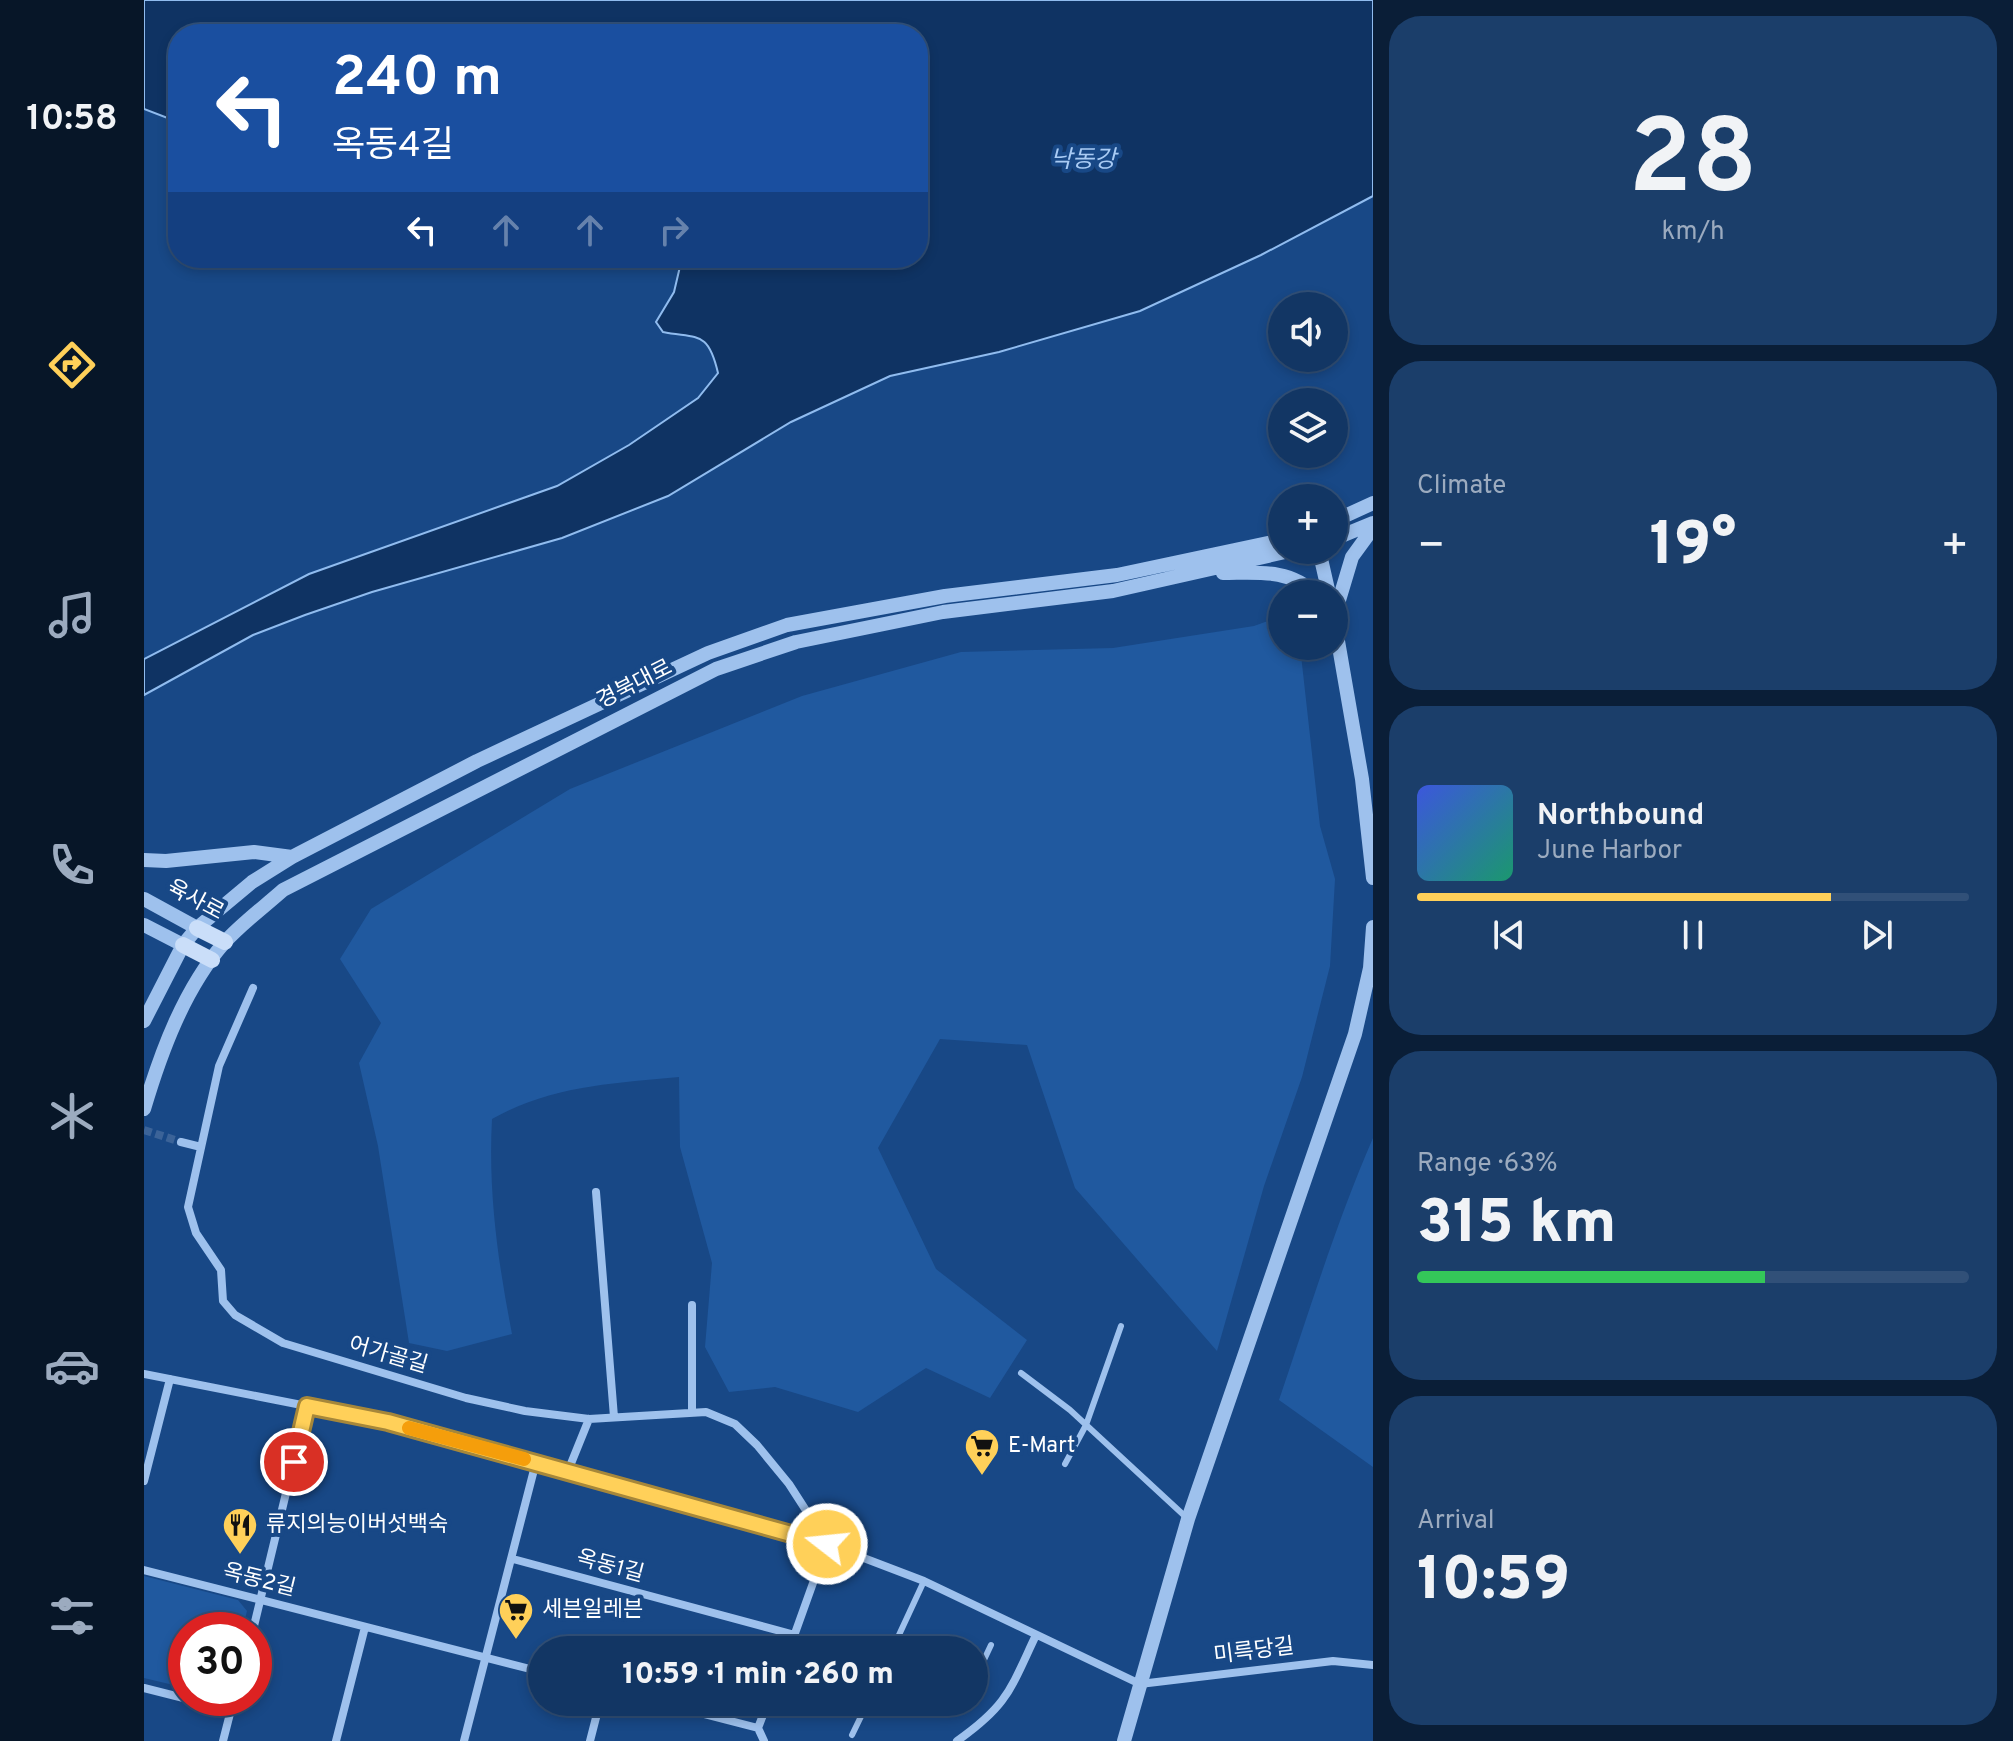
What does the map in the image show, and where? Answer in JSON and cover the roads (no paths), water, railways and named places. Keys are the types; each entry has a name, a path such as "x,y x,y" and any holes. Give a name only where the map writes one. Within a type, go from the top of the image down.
{"main road":[{"name":"육사로","path":"197,928 225,942"},
{"name":"육사로","path":"183,945 212,960"}],"street":[{"path":"1348,515 1373,503"},
{"path":"1348,534 1373,526"},
{"path":"1345,580 1352,557 1373,526"},
{"name":"경북대로","path":"144,1021 183,945 197,928 252,882 292,857 492,754 708,653 787,625 945,596 1117,575 1268,543"},
{"name":"경북대로","path":"144,1109 172,1028 212,960 225,942 283,890 335,860 716,669 796,642 943,612 1113,591 1268,556"},
{"path":"1194,573 1273,573 1298,580"},
{"path":"1341,660 1362,779 1373,878"},
{"path":"144,860 180,860 254,852 292,857"},
{"name":"육사로","path":"144,899 197,928"},
{"name":"육사로","path":"144,925 183,945"},
{"path":"1124,1741 1188,1519 1338,1087 1370,968 1373,927"},
{"name":"어가골길","path":"253,988 219,1066 188,1207 190,1222 218,1262 223,1301 235,1315 283,1343 466,1398 589,1419 706,1412 735,1424 757,1445 789,1484 827,1544"},
{"path":"181,1142 201,1147"},
{"path":"596,1192 614,1417"},
{"path":"692,1305 692,1411"},
{"path":"144,1374 388,1422 827,1544 924,1581 1140,1684"},
{"path":"144,1481 170,1379"},
{"path":"258,1612 307,1406"},
{"path":"568,1471 589,1419"},
{"path":"464,1741 536,1462"},
{"path":"795,1635 827,1544"},
{"name":"옥동1길","path":"513,1559 795,1635"},
{"name":"옥동2길","path":"144,1570 528,1668"},
{"path":"336,1741 365,1627"},
{"path":"957,1741 993,1715 1005,1701 1036,1635"},
{"name":"미륵당길","path":"1140,1684 1333,1661 1373,1665"},
{"path":"144,1688 168,1694"},
{"path":"223,1741 229,1716"},
{"path":"590,1741 596,1716"},
{"path":"711,1716 758,1728"},
{"path":"763,1716 758,1728 764,1741"}],"lane":[{"path":"1065,1464 1086,1425 1121,1326"},
{"path":"1021,1373 1086,1425 1188,1519"},
{"path":"898,1636 924,1581"},
{"path":"988,1651 991,1645"},
{"path":"852,1735 861,1716"}],"water":[{"name":"낙동강","path":"144,0 1373,0 1373,196 1261,255 1140,311 999,352 890,376 791,422 668,496 562,538 372,592 305,615 253,635 144,695 144,659 309,574 557,486 629,445 698,398 718,373 710,349 700,339 663,332 656,322 674,292 680,268 928,268 928,24 168,24 168,118 144,109"}],"tunnel":[{"path":"144,1130 181,1142"}],"place":[{"name":"E-Mart","path":"982,1477"},
{"name":"류지의능이버섯백숙","path":"240,1556"},
{"name":"세븐일레븐","path":"516,1641"}]}
